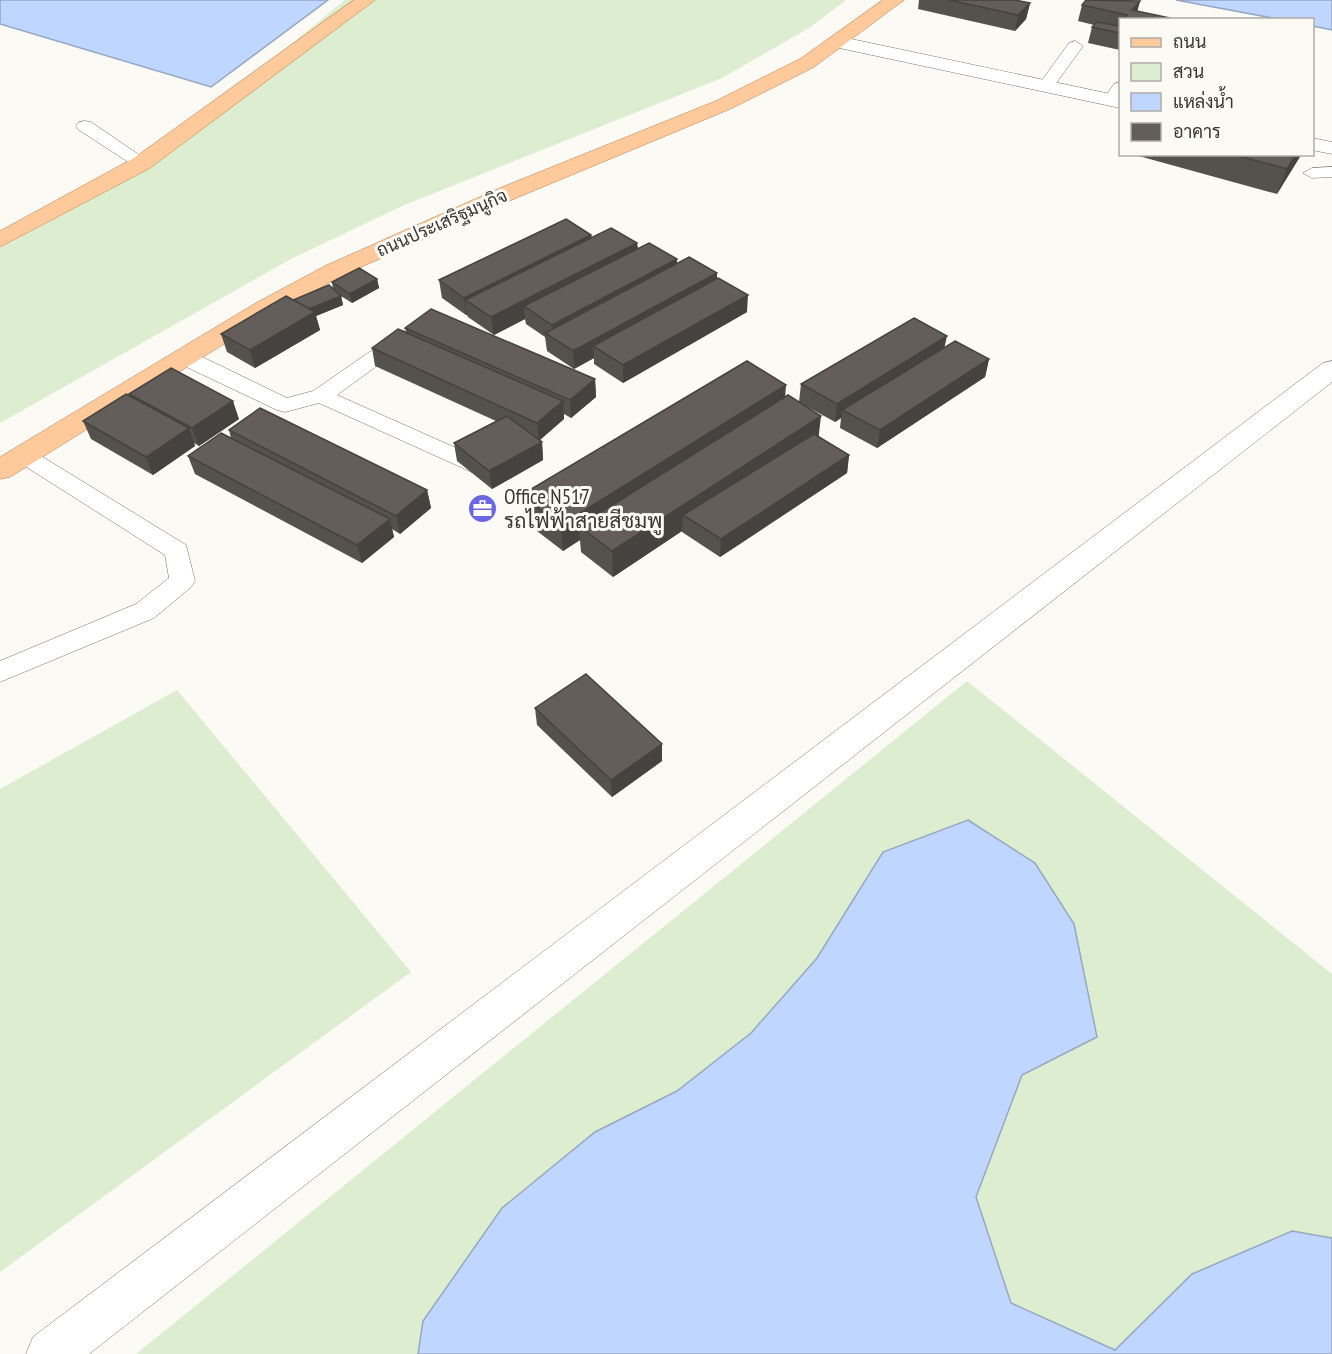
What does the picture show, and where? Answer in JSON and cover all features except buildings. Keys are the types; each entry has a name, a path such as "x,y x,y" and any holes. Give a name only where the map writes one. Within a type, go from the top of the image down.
{"main road":[{"path":"0,240 142,163 204,121 366,0"},
{"name":"ถนนประเสริฐมนูกิจ","path":"0,470 265,308 333,272 508,193 723,105 807,63 895,0"}],"street":[{"path":"837,42 1046,86 1117,96"},
{"path":"1314,144 1332,148"},
{"path":"50,1354 1332,369"}],"lane":[{"path":"1046,86 1075,46"},
{"path":"85,126 142,163"},
{"path":"1312,173 1332,172"},
{"path":"184,357 285,405 321,396 417,327"},
{"path":"321,396 483,469"},
{"path":"0,672 145,611 182,581 177,551 25,456"}],"green space":[{"path":"345,0 846,0 809,28 722,78 402,206 291,259 0,423 0,248 124,181"},
{"path":"967,681 1332,974 1332,1354 136,1354"},
{"path":"177,690 411,972 0,1272 0,789"}],"water":[{"path":"0,0 328,0 211,87 0,24"},
{"path":"1176,0 1332,0 1332,30 1314,26 1314,18 1273,18"},
{"path":"968,820 1035,863 1074,924 1097,1037 1022,1075 976,1197 1011,1303 1115,1350 1192,1274 1292,1231 1332,1238 1332,1354 418,1354 423,1321 502,1208 595,1132 677,1091 751,1033 817,958 883,852"}],"place":[{"name":"Office N517 รถไฟฟ้าสายสีชมพู","path":"483,509"}]}
